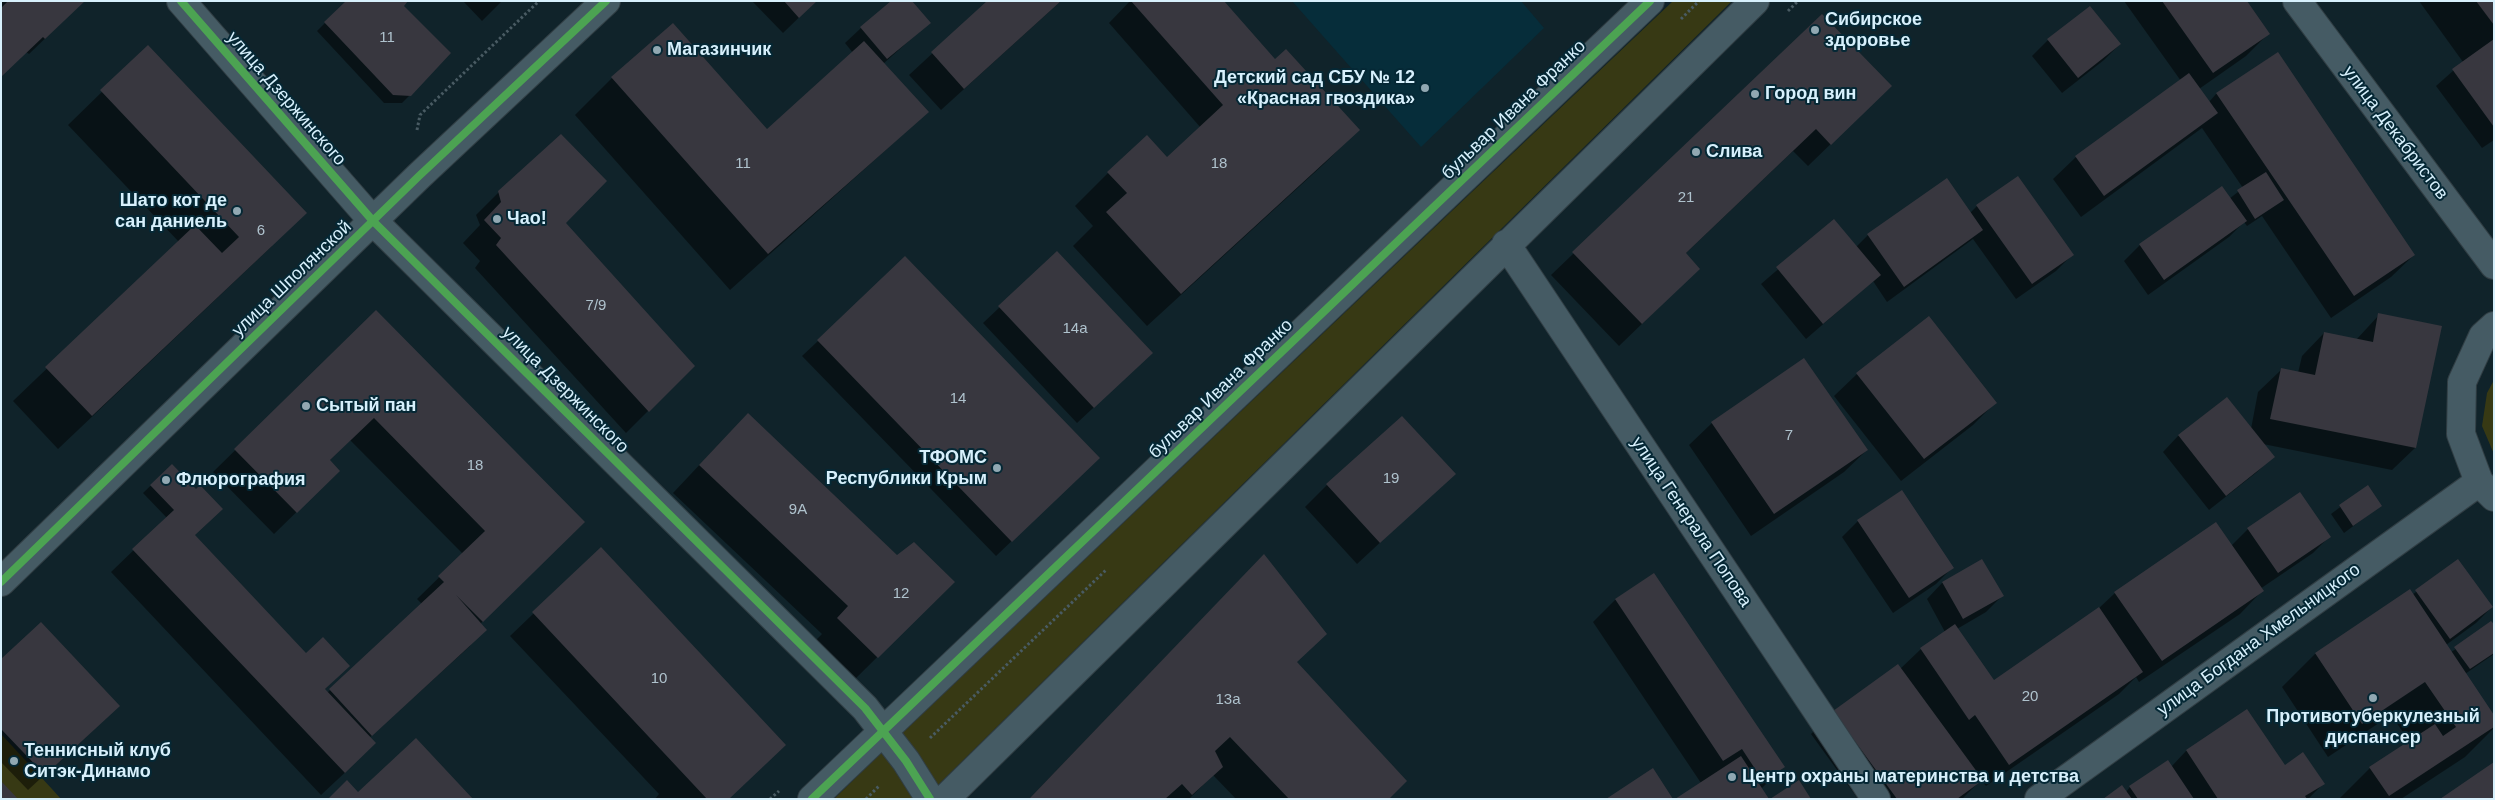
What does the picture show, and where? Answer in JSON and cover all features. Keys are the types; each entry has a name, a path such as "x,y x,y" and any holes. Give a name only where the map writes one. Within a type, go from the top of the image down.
{"street":[{"name":"улица Дзержинского","path":"180,1 373,221 865,708 906,761 930,799"},
{"name":"улица Шполянской","path":"1,582 373,221 606,1"},
{"name":"бульвар Ивана Франко","path":"812,799 1650,1"},
{"path":"945,799 1506,244 1755,1"},
{"name":"улица Декабристов","path":"2297,1 2494,265"},
{"name":"улица Генерала Попова","path":"1506,244 1876,799"},
{"path":"2486,490 2461,434 2462,382 2483,336 2494,326"},
{"name":"улица Богдана Хмельницкого","path":"2039,799 2486,490"}],"path":[{"path":"416,134 420,115 539,1"}],"shaded area":[{"name":"Детский сад СБУ № 12 «Красная гвоздика»","path":"1292,1 1521,1 1544,28 1421,147"}],"green space":[{"path":"1673,1 1732,1 935,788 899,736"},
{"path":"2494,380 2494,454 2482,426 2487,393"},
{"name":"Теннисный клуб Ситэк-Динамо","path":"1,734 52,789 61,799 1,799"},
{"path":"884,750 918,799 834,799"}],"building":[{"path":"8,1 85,1 1,77 1,8"},
{"path":"346,1 408,1 404,6 451,53 411,96 393,95 324,22"},
{"path":"784,1 817,1 799,18"},
{"path":"891,1 912,1 931,23 887,59 860,27"},
{"path":"987,1 1061,1 964,89 931,52"},
{"path":"1131,1 1224,1 1275,59 1286,49 1360,130 1181,294 1106,212 1127,193 1107,172 1147,135 1167,157 1223,105"},
{"path":"2162,1 2247,1 2270,34 2213,73"},
{"path":"2476,1 2494,1 2494,25"},
{"path":"2090,6 2121,44 2078,78 2047,39"},
{"path":"1822,14 1892,86 1831,145 1816,129 1686,253 1700,269 1642,324 1572,252"},
{"path":"673,23 767,129 864,41 929,112 768,254 611,77"},
{"path":"2494,39 2494,127 2452,69"},
{"path":"148,45 307,213 92,416 45,367 195,225 222,253 239,237 100,90"},
{"path":"2278,52 2415,255 2354,296 2216,93"},
{"path":"2189,73 2218,113 2104,196 2075,156"},
{"path":"561,134 607,181 566,223 695,366 649,412 496,245 501,238 484,220 501,202 498,191"},
{"path":"2266,172 2284,200 2255,219 2237,190"},
{"path":"2018,176 2074,255 2032,284 1976,205"},
{"path":"1947,178 1983,230 1904,287 1867,234"},
{"path":"2222,186 2247,221 2164,280 2139,244"},
{"path":"1834,219 1881,275 1823,324 1776,267"},
{"path":"1057,251 1153,353 1094,408 998,306"},
{"path":"905,256 1100,458 1012,542 817,340"},
{"path":"376,310 585,522 483,622 456,595 487,630 372,736 329,689 444,582 438,576 485,531 374,418 330,460 340,471 297,513 234,449"},
{"path":"2378,313 2442,326 2416,448 2270,419 2281,368 2315,375 2324,332 2373,342"},
{"path":"1929,316 1997,403 1924,459 1856,373"},
{"path":"1804,358 1868,450 1774,514 1711,422"},
{"path":"2227,397 2275,457 2226,496 2178,435"},
{"path":"748,413 897,555 914,542 955,582 878,658 837,618 848,606 699,465"},
{"path":"1402,416 1456,474 1380,543 1326,484"},
{"path":"172,464 196,489 200,485 223,509 195,535 306,653 323,637 350,666 325,689 376,743 345,773 132,549 174,510 150,485"},
{"path":"2368,485 2382,506 2353,526 2339,505"},
{"path":"1902,490 1954,568 1909,598 1857,520"},
{"path":"2300,492 2331,537 2278,573 2247,528"},
{"path":"2216,522 2264,591 2162,661 2114,592"},
{"path":"601,547 786,745 729,799 707,799 532,612"},
{"path":"1264,554 1327,634 1297,662 1407,781 1389,799 1289,799 1230,737 1215,751 1223,767 1192,795 1182,784 1165,799 1029,799"},
{"path":"1982,559 2004,596 1963,619 1942,582"},
{"path":"2458,559 2493,607 2450,639 2415,590"},
{"path":"1654,573 1785,767 1763,781 1742,749 1723,761 1615,599"},
{"name":"Противотуберкулезный диспансер","path":"2410,589 2494,715 2494,727 2389,796 2369,767 2435,724 2443,736 2456,727 2425,682 2362,724 2315,653"},
{"path":"2099,607 2143,672 2009,765 1975,715 1969,720 1920,648 1955,624 1994,680"},
{"path":"2491,621 2494,624 2494,653 2470,669 2454,647"},
{"path":"41,622 120,706 45,775 1,729 1,659"},
{"path":"1898,664 1983,780 1957,799 1897,799 1833,711"},
{"path":"2247,709 2285,765 2303,752 2325,784 2305,796 2307,799 2218,799 2186,750"},
{"path":"416,738 473,799 328,799 347,780 358,792"},
{"name":"Центр охраны материнства и детства","path":"1741,756 1769,799 1675,799"},
{"path":"2168,760 2194,799 2138,799 2129,786"},
{"path":"2494,762 2494,799 2440,799"},
{"path":"1653,768 1673,799 1606,799"},
{"name":"Центр охраны материнства и детства","path":"1799,780 1811,799 1770,799"},
{"path":"1,781 18,799 1,799"},
{"path":"2122,785 2132,799 2103,799"}],"cycle path":[{"path":"181,1 373,221 865,708 906,761 930,799"},
{"path":"1,582 419,176 606,1"},
{"path":"812,799 1650,1"}],"place":[{"name":"Сибирское здоровье","path":"1815,30"},
{"name":"Магазинчик","path":"657,50"},
{"name":"Детский сад СБУ № 12 «Красная гвоздика»","path":"1425,88"},
{"name":"Город вин","path":"1755,94"},
{"name":"Слива","path":"1696,152"},
{"name":"Шато кот де сан даниель","path":"237,211"},
{"name":"Чао!","path":"497,219"},
{"name":"Сытый пан","path":"306,406"},
{"name":"ТФОМС Республики Крым","path":"997,468"},
{"name":"Флюрография","path":"166,480"},
{"name":"Противотуберкулезный диспансер","path":"2373,698"},
{"name":"Теннисный клуб Ситэк-Динамо","path":"14,761"},
{"name":"Центр охраны материнства и детства","path":"1732,777"}]}
